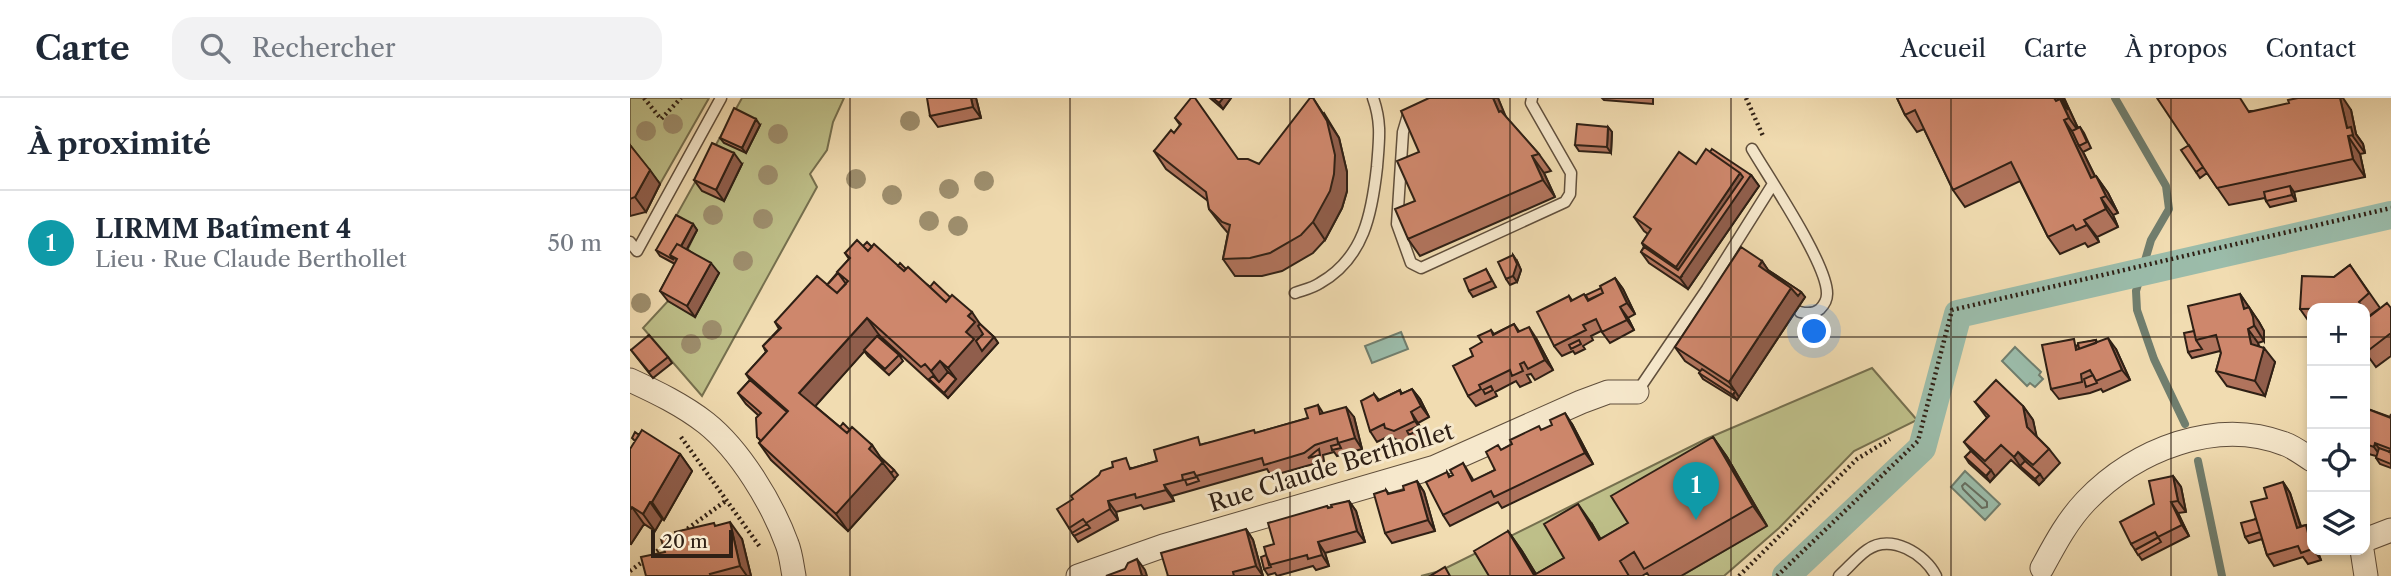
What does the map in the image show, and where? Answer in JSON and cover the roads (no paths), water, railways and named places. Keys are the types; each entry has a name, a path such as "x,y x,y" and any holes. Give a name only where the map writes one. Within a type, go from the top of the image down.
{"street":[{"path":"630,380 667,397 706,423 733,450 753,477 788,545 794,576"},
{"name":"Rue Claude Berthollet","path":"1078,576 1163,546 1435,467 1581,402 1608,393 1637,392"},
{"path":"2042,568 2064,529 2086,501 2124,468 2163,450 2208,435 2251,435 2286,444 2307,457"},
{"path":"2370,538 2391,530"},
{"path":"2363,555 2366,576"}],"lane":[{"path":"630,242 637,251 721,98"},
{"path":"1295,293 1320,284 1345,263 1359,243 1371,211 1377,163 1380,117 1373,98"},
{"path":"1428,106 1408,116 1403,132 1397,224 1412,263 1421,268 1565,202 1570,194 1572,173 1531,103 1532,98"},
{"path":"1752,149 1814,255 1827,293 1823,306 1817,311 1811,314 1800,312"},
{"path":"1637,392 1707,289 1773,184"},
{"path":"1839,576 1870,548 1894,544 1914,552 1930,565 1936,576"}],"water":[{"path":"1401,332 1408,349 1372,363 1365,346"},
{"path":"2015,347 2041,372 2039,375 2043,379 2035,387 2030,383 2027,386 2002,361"},
{"path":"1965,471 2000,504 1985,520 1951,487"}],"waterway":[{"path":"2115,98 2166,186 2169,209 2151,240 2136,291 2137,310 2154,359 2185,424"},
{"path":"1786,576 1922,448 1958,314 2391,215"},
{"path":"2198,461 2222,576"}],"place":[{"name":"LIRMM Batîment 4","path":"1696,520"}]}
